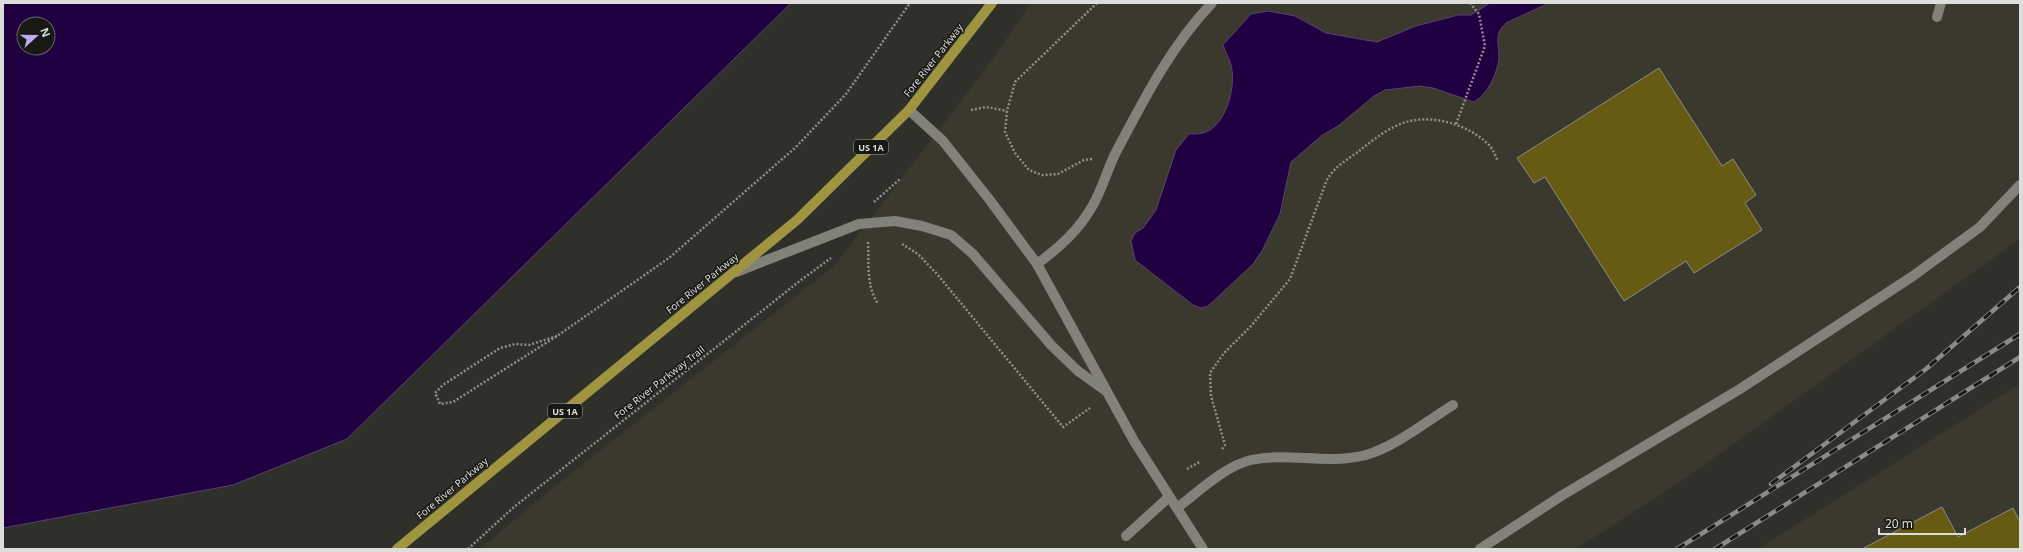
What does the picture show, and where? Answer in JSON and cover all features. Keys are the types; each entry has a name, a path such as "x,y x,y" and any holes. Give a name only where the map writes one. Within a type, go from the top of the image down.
{"main road":[{"name":"Fore River Parkway","path":"397,549 797,220 909,110 992,3"}],"lane":[{"path":"1037,264 1075,232 1094,205 1113,159 1147,94 1194,22 1212,3"},
{"path":"1937,17 1941,3"},
{"path":"909,110 943,141 989,199 1037,264 1134,441 1203,549"},
{"path":"1480,549 1561,496 1740,389 1913,276 1980,226 2018,189"},
{"path":"733,273 859,224 895,221 929,228 951,235 974,254 1052,346 1078,371 1108,393"},
{"path":"1177,508 1232,467 1266,458 1348,459 1367,455 1386,447 1452,405"},
{"path":"1126,536 1169,497"}],"path":[{"path":"557,336 529,345 515,344 500,348 444,385 435,393 440,404 453,402 557,336 669,258 796,147 846,94 910,3"},
{"path":"1092,159 1084,160 1058,174 1042,175 1029,170 1015,153 1005,132 1007,111 1016,82 1097,3"},
{"path":"1456,124 1485,46 1479,14 1470,3"},
{"path":"971,110 986,107 1007,111"},
{"path":"1216,453 1225,445 1211,396 1210,372 1224,353 1278,296 1290,279 1326,182 1332,172 1382,134 1407,122 1424,119 1456,124 1472,132 1490,146 1498,161"},
{"path":"873,203 900,179"},
{"path":"868,242 869,284 872,295 878,304"},
{"path":"861,245 868,242 874,242"},
{"path":"899,242 918,254 937,274 1063,428 1090,408"},
{"name":"Fore River Parkway Trail","path":"468,549 514,507 832,257"},
{"path":"1187,469 1205,459"}],"shaded area":[{"path":"3,3 791,3 347,439 233,485 3,528"},
{"path":"1031,3 2020,3 2020,239 1686,478 1576,549 480,549 549,491 834,266 985,70"},
{"path":"1490,3 1549,3 1506,23 1502,28 1498,38 1499,58 1495,75 1487,90 1479,99 1474,102 1433,88 1420,86 1385,90 1374,96 1338,126 1321,136 1291,162 1280,214 1262,251 1253,264 1208,306 1201,308 1193,305 1135,260 1131,241 1135,233 1143,228 1156,210 1176,150 1189,134 1197,134 1208,131 1222,118 1229,100 1232,82 1231,65 1223,45 1251,14 1268,11 1295,16 1326,33 1377,42 1416,26 1458,15 1471,15"},
{"path":"2020,384 2020,549 1758,549"}],"building":[{"path":"1659,68 1722,166 1733,159 1756,195 1745,203 1762,230 1694,273 1686,261 1624,301 1545,177 1534,183 1517,158"},
{"path":"1942,507 1958,537 2013,508 2020,522 2020,549 1862,549"}],"railway":[{"path":"1771,484 1926,369 2020,287"},
{"path":"1677,549 2020,334"},
{"path":"1715,549 2020,357"}]}
